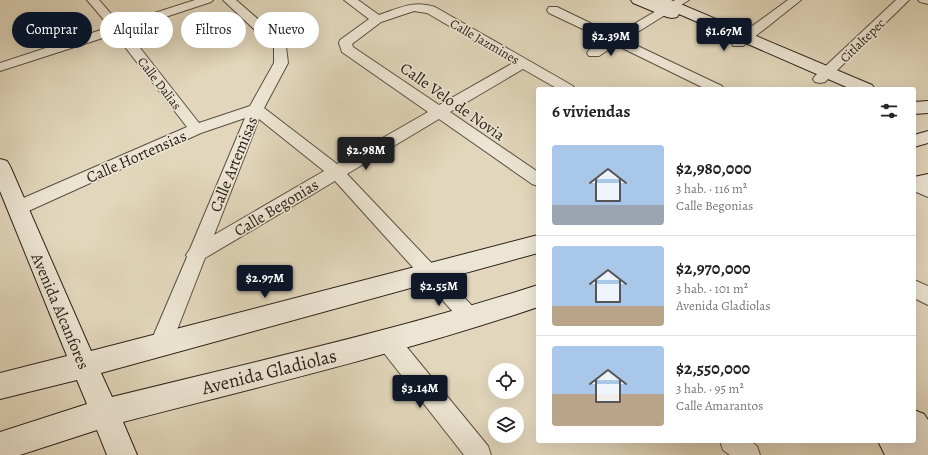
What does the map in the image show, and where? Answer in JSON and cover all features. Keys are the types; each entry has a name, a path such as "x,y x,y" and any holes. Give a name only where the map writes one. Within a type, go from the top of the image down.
{"street":[{"name":"Calle Dalias","path":"93,0 103,12"},
{"path":"171,12 207,0"},
{"name":"Calle Artemisas","path":"160,346 195,255 256,109 281,63 280,47 271,37 229,0"},
{"path":"350,0 377,20"},
{"path":"638,0 670,4 742,40 824,76 860,87"},
{"path":"742,40 795,0"},
{"name":"Citlaltepec","path":"824,76 903,0"},
{"path":"924,0 928,1"},
{"path":"594,53 670,4"},
{"name":"Calle Jazmines","path":"377,20 413,7 422,7 431,10 565,87"},
{"path":"553,10 713,87"},
{"name":"Calle Velo de Novia","path":"377,20 348,40 345,44 347,49 438,113 536,179"},
{"path":"0,67 100,36"},
{"name":"Calle Dalias","path":"132,48 196,129"},
{"name":"Calle Begonias","path":"195,255 523,63"},
{"path":"824,76 841,87"},
{"path":"916,96 928,95"},
{"path":"916,108 928,107"},
{"path":"256,109 336,172 470,318"},
{"name":"Calle Hortensias","path":"18,208 196,129 256,109"},
{"name":"Avenida Alcanfores","path":"0,166 122,455"},
{"path":"0,386 83,364 160,346 536,245"},
{"path":"916,289 928,296"},
{"name":"Avenida Gladiolas","path":"0,447 104,413 388,341 470,318 536,297"},
{"path":"388,341 479,455"},
{"path":"916,427 928,448"},
{"path":"894,443 901,455"}]}
